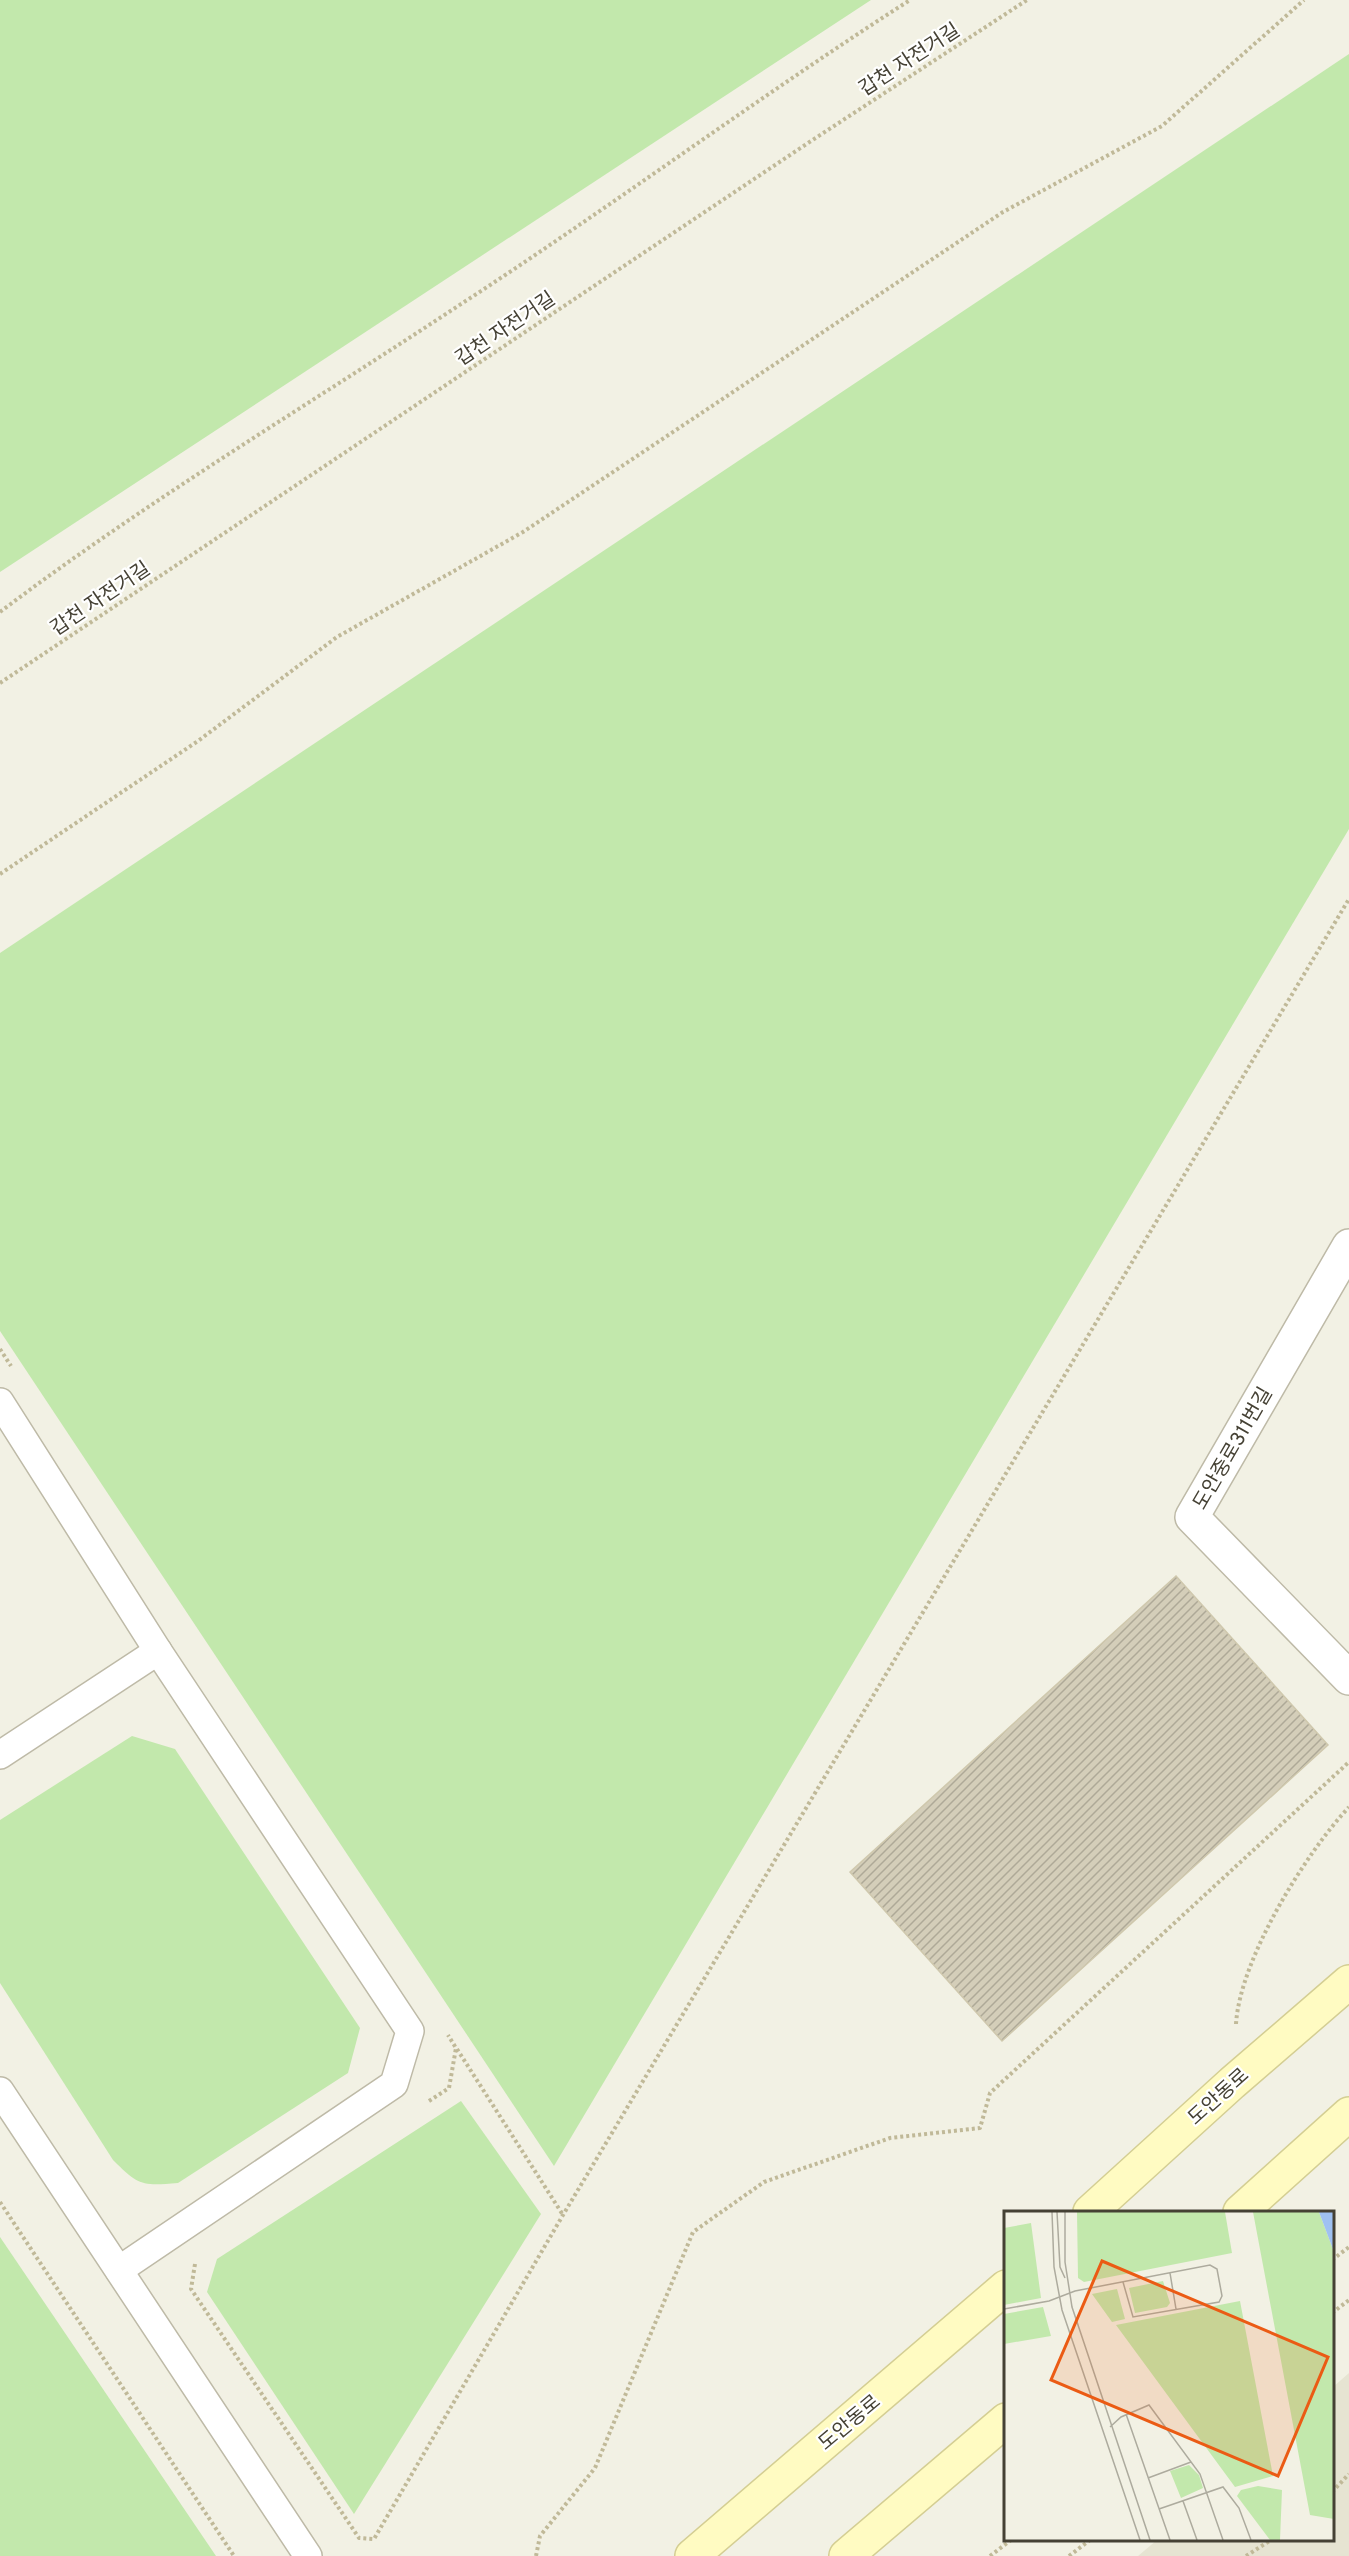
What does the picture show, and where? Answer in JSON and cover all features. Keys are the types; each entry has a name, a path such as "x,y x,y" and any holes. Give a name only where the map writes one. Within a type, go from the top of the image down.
{"main road":[{"name":"도안동로","path":"1091,2211 1232,2083 1349,1982"},
{"path":"1241,2211 1349,2114"},
{"name":"도안동로","path":"692,2556 1004,2288"},
{"path":"846,2556 1004,2421"}],"street":[{"name":"도안중로311번길","path":"1349,1246 1192,1517 1349,1678"}],"lane":[{"path":"0,1402 158,1651 410,2031 394,2084 119,2270"},
{"path":"0,1755 158,1651"},
{"path":"0,2091 309,2556"}],"path":[{"path":"0,612 57,569 163,496 461,304 819,58 910,0"},
{"name":"갑천 자전거길","path":"0,683 811,141 1027,0"},
{"path":"0,874 198,741 337,637 523,532 1003,212 1162,126 1304,0"},
{"path":"196,2260 190,2289 359,2538 374,2539 563,2215 1349,899"},
{"path":"0,1349 13,1369"},
{"path":"536,2556 540,2536 595,2468 693,2232 764,2182 890,2138 980,2128 990,2093 1349,1762"},
{"path":"1232,2083 1237,2003 1264,1934 1294,1879 1349,1807"},
{"path":"443,2028 563,2215"},
{"path":"420,2108 449,2088 456,2048"},
{"path":"0,2202 234,2556"},
{"path":"1334,2258 1349,2247"},
{"path":"1334,2311 1349,2300"},
{"path":"1334,2490 1349,2474"},
{"path":"990,2556 1010,2541"},
{"path":"1069,2556 1089,2541"},
{"path":"1246,2556 1269,2541"}],"shaded area":[{"path":"1349,2373 1349,2556 1138,2556 1156,2541 1334,2541 1334,2386"}],"green space":[{"path":"0,0 871,0 0,572"},
{"path":"1349,54 1349,829 554,2166 0,1331 0,953"},
{"path":"132,1736 175,1749 360,2028 348,2073 178,2183 148,2184 142,2182 129,2175 113,2160 0,1983 0,1820"},
{"path":"461,2101 541,2214 354,2514 207,2292 217,2259"},
{"path":"0,2237 216,2556 0,2556"}],"building":[{"path":"1176,1576 1328,1745 1002,2041 850,1872"}]}
